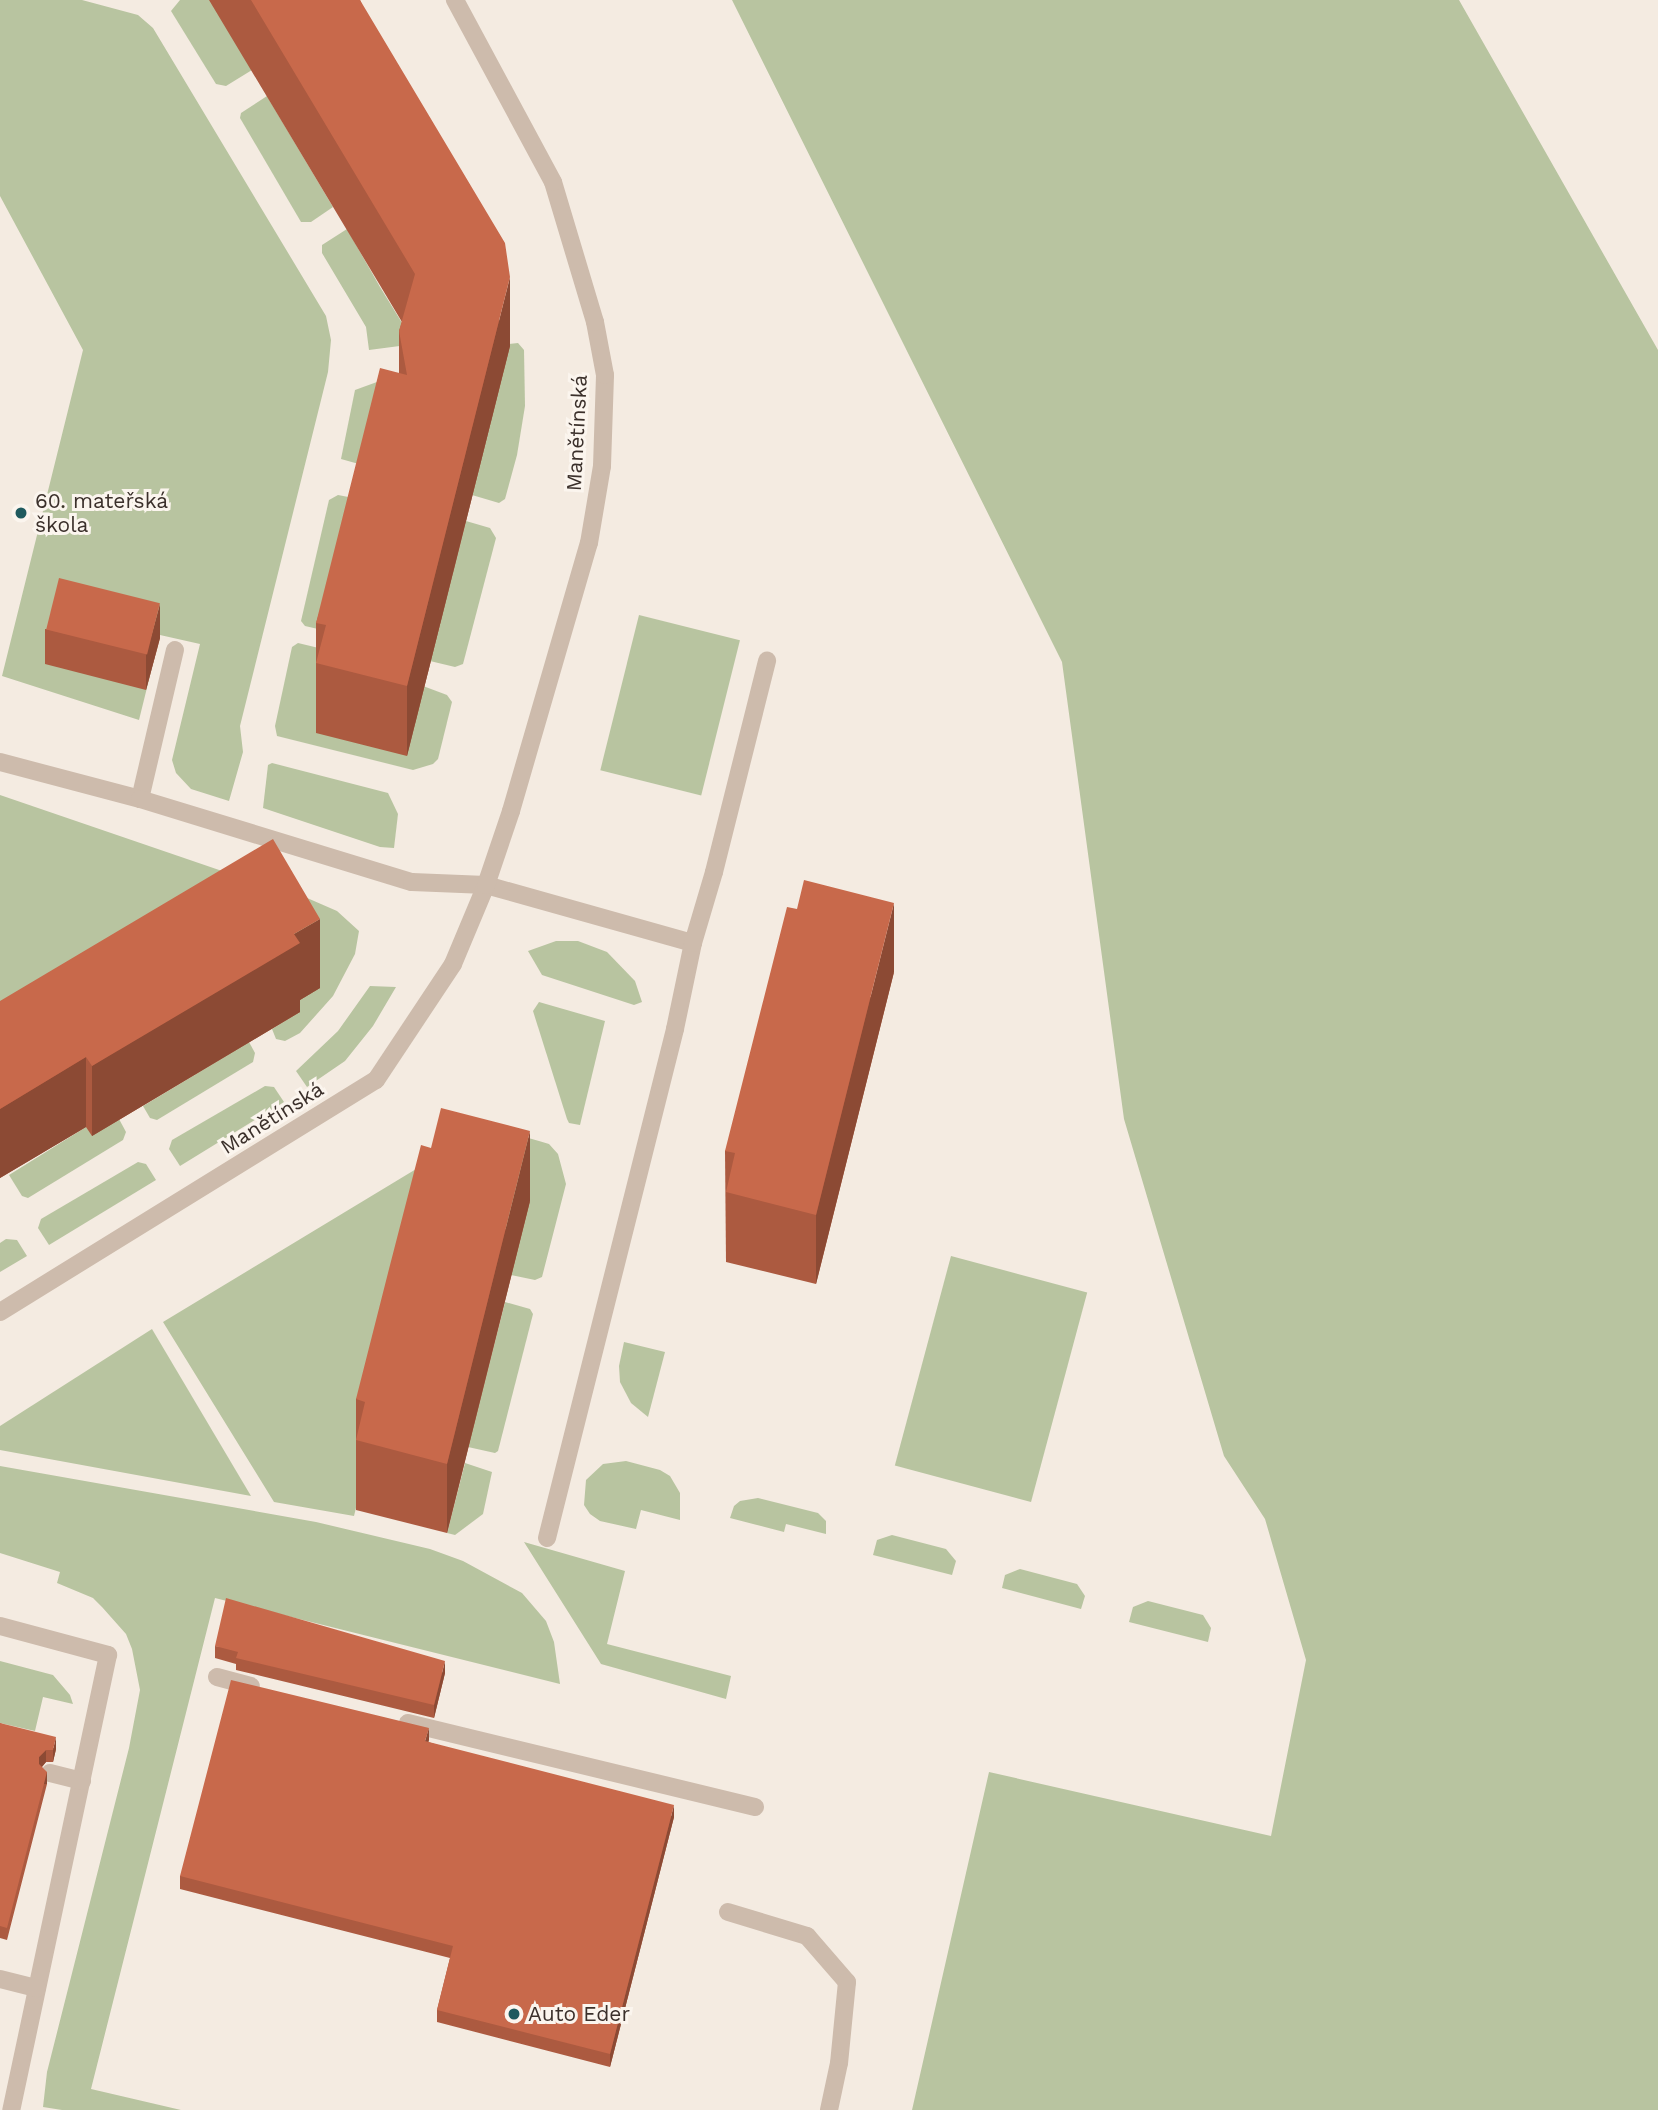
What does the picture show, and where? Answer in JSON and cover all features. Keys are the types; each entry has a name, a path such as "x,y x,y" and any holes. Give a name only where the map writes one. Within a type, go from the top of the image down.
{"street":[{"name":"Manětínská","path":"0,1312 376,1080 453,964 486,885 511,811 589,543 602,466 605,375 595,322 553,182 455,0"},
{"path":"140,799 175,650"},
{"path":"547,1538 675,1029 693,943 767,661"},
{"path":"0,762 140,799 412,882 486,885 693,943"},
{"path":"0,1626 108,1655 11,2110"},
{"path":"217,1677 271,1690"},
{"path":"393,1720 755,1807"},
{"path":"50,1773 82,1781"},
{"path":"728,1912 807,1936 847,1982 839,2063 830,2110"},
{"path":"0,1979 37,1988"}],"green space":[{"path":"0,0 82,0 138,15 153,28 326,316 331,340 328,372 240,726 243,752 229,801 191,789 176,773 172,760 200,644 160,635 139,720 2,676 83,350 0,196"},
{"path":"180,0 210,0 252,70 226,86 216,84 171,11"},
{"path":"732,0 1459,0 1658,350 1658,2110 912,2110 989,1772 1271,1836 1306,1660 1265,1519 1224,1456 1124,1119 1062,662"},
{"path":"267,96 333,207 311,222 301,222 240,118 241,113"},
{"path":"347,229 415,344 369,350 366,327 322,253 322,245"},
{"path":"518,343 524,350 525,406 517,455 505,499 499,503 472,495 509,344"},
{"path":"407,371 373,468 341,459 355,390"},
{"path":"338,495 364,500 331,632 305,626 301,621 329,500"},
{"path":"466,521 490,528 496,538 463,664 455,667 430,661"},
{"path":"639,615 740,640 701,795 600,770"},
{"path":"298,643 327,650 447,695 452,702 438,759 433,764 413,770 277,736 275,726 292,647"},
{"path":"272,763 388,793 398,814 394,848 380,847 263,808 268,765"},
{"path":"0,795 225,872 0,1014"},
{"path":"259,877 337,911 359,931 355,954 333,996 300,1033 285,1041 276,1039 272,1029 299,1012"},
{"path":"556,941 578,941 607,952 635,981 642,1002 634,1005 542,975 528,951"},
{"path":"370,986 396,987 373,1026 345,1061 307,1087 296,1071 338,1031"},
{"path":"539,1002 605,1021 580,1125 569,1123 567,1119 533,1011"},
{"path":"249,1042 255,1053 253,1062 157,1120 150,1118 143,1106"},
{"path":"265,1086 274,1087 284,1102 180,1166 169,1149 172,1140"},
{"path":"119,1119 126,1132 123,1140 28,1198 22,1196 9,1175 86,1127"},
{"path":"479,1131 507,1132 539,1141 549,1144 558,1154 566,1184 542,1277 535,1280 511,1275 365,1472 354,1516 274,1502 163,1322"},
{"path":"138,1162 146,1164 156,1180 49,1245 38,1228 41,1219"},
{"path":"6,1239 17,1240 27,1256 0,1272 0,1243"},
{"path":"951,1256 1087,1292 1031,1502 895,1466"},
{"path":"505,1302 530,1309 533,1314 498,1451 495,1453 468,1447"},
{"path":"152,1329 251,1496 0,1450 0,1426"},
{"path":"624,1342 665,1352 648,1417 631,1403 620,1382 619,1366"},
{"path":"626,1461 660,1470 670,1476 680,1493 680,1520 641,1510 636,1529 600,1521 590,1514 584,1505 586,1480 603,1464"},
{"path":"465,1463 492,1472 483,1514 455,1535 447,1533"},
{"path":"0,1466 316,1522 430,1549 463,1561 522,1593 546,1621 554,1642 560,1684 215,1598 91,2089 181,2110 62,2110 43,2107 47,2072 129,1748 140,1690 132,1649 126,1634 93,1598 57,1583 60,1572 0,1553"},
{"path":"758,1498 818,1513 826,1521 826,1534 786,1524 784,1532 730,1518 734,1506 740,1501"},
{"path":"892,1535 946,1549 956,1561 952,1575 873,1555 877,1540"},
{"path":"524,1542 625,1571 607,1644 731,1676 726,1699 601,1664"},
{"path":"1020,1569 1077,1584 1085,1596 1081,1609 1002,1588 1005,1575"},
{"path":"1148,1601 1203,1615 1211,1628 1208,1642 1129,1622 1133,1607"},
{"path":"0,1661 53,1675 70,1695 73,1704 43,1697 35,1731 0,1723"}],"building":[{"path":"251,0 360,0 505,243 510,277 407,686 316,663 326,625 316,623 380,368 407,375 399,331 415,274"},
{"path":"59,578 160,603 147,655 46,629"},
{"path":"273,839 320,919 294,934 300,943 92,1066 86,1057 0,1109 0,1001"},
{"path":"804,880 894,903 816,1215 726,1192 735,1153 725,1151 787,907 797,909"},
{"path":"441,1108 530,1131 447,1464 356,1440 365,1402 356,1399 389,1269 421,1145 431,1148"},
{"path":"226,1598 445,1661 434,1705 236,1658 238,1652 215,1646"},
{"path":"231,1680 429,1728 425,1741 674,1805 610,2054 437,2010 453,1946 180,1876"},
{"path":"0,1723 56,1737 53,1750 46,1750 39,1757 39,1764 47,1772 7,1928 0,1926"}],"place":[{"name":"60. mateřská škola","path":"21,513"},
{"name":"Auto Eder","path":"514,2014"}]}
